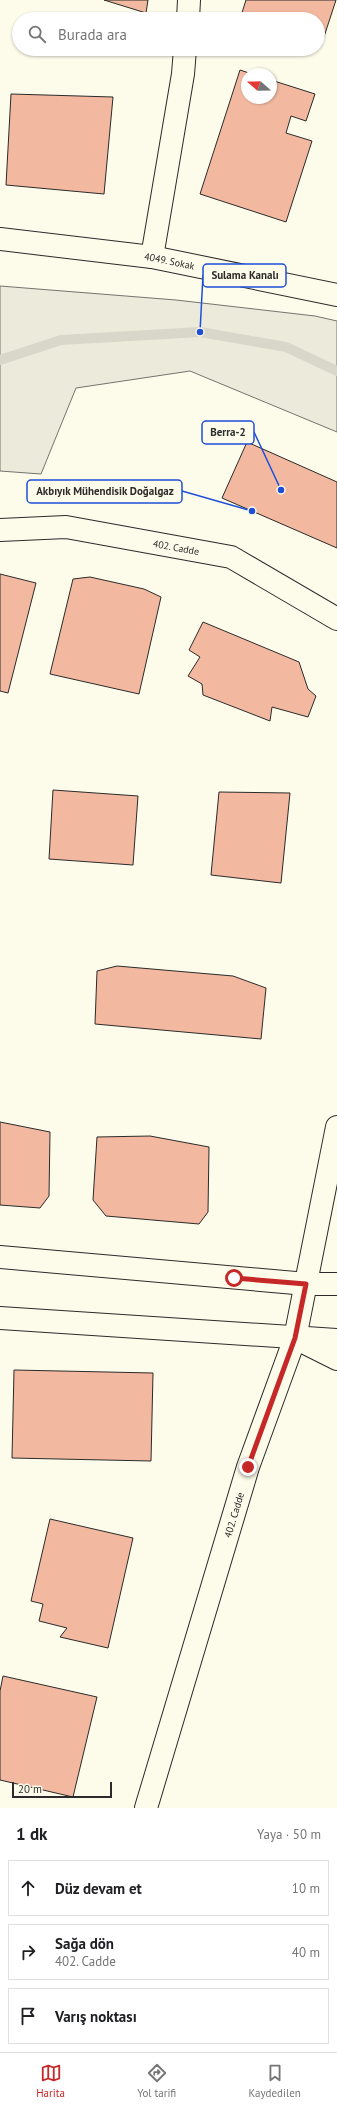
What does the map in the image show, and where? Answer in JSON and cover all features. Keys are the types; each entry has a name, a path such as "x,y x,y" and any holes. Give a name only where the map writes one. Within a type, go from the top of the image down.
{"street":[{"path":"189,12 190,0"},
{"path":"152,257 183,74 184,56"},
{"name":"4049. Sokak","path":"0,239 152,257 337,295"},
{"name":"402. Cadde","path":"0,530 66,527 231,558 337,619"},
{"name":"402. Cadde","path":"146,1808 248,1467 295,1338 337,1128"},
{"path":"0,1257 306,1284 337,1284"},
{"path":"0,1318 337,1340"},
{"path":"295,1338 337,1359"}],"shaded area":[{"path":"0,286 176,300 315,316 337,321 337,432 190,371 76,388 41,474 0,471"}],"building":[{"path":"104,0 148,0 146,12"},
{"path":"246,0 336,0 325,34 325,12 242,12"},
{"path":"240,70 241,104 277,104 277,82 315,94 306,121 291,116 286,133 312,141 286,222 200,194"},
{"path":"11,94 113,97 104,194 6,185"},
{"path":"247,442 337,482 337,548 222,498"},
{"path":"0,574 36,583 8,693 0,691"},
{"path":"90,577 144,589 161,597 139,694 50,674 73,579"},
{"path":"203,622 299,662 308,689 316,696 308,717 272,707 270,721 203,695 202,684 188,676 200,657 189,650"},
{"path":"53,790 138,796 133,865 49,859"},
{"path":"219,792 290,793 281,883 211,875"},
{"path":"117,966 233,976 266,988 261,1039 95,1024 97,971"},
{"path":"0,1122 50,1132 49,1196 40,1208 0,1205"},
{"path":"150,1136 209,1147 208,1212 199,1224 106,1216 93,1200 97,1137"},
{"path":"14,1370 153,1373 151,1461 12,1458"},
{"path":"50,1519 133,1538 108,1648 60,1637 67,1628 39,1621 43,1604 31,1601"},
{"path":"3,1676 97,1697 73,1797 0,1780 0,1691"}],"waterway":[{"path":"0,360 61,340 200,332 286,347 337,371"}],"place":[{"name":"Sulama Kanalı","path":"200,332"},
{"name":"Berra-2","path":"281,490"},
{"name":"Akbıyık Mühendisik Doğalgaz","path":"252,511"}],"route":[{"path":"234,1278 306,1284 295,1338 248,1467"}]}
